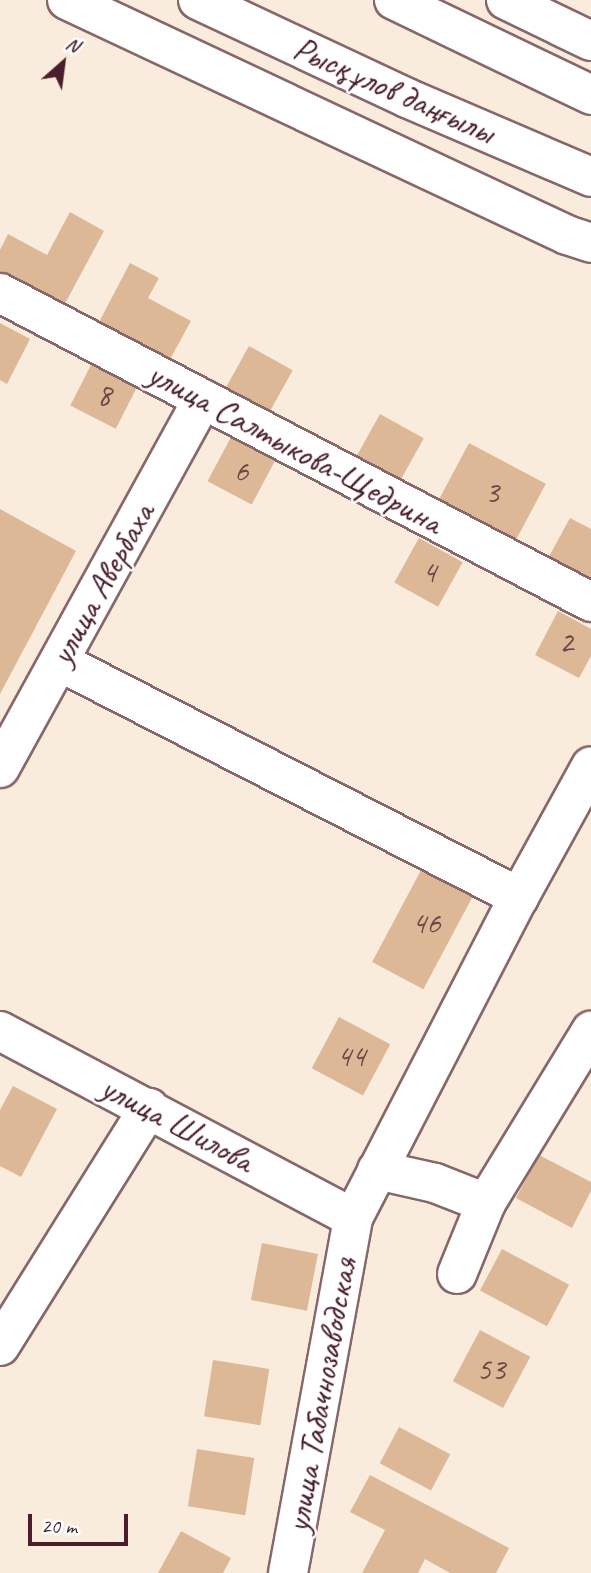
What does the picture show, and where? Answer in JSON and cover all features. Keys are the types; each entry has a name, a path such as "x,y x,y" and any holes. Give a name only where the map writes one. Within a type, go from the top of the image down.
{"street":[{"path":"67,0 567,235 591,243"},
{"name":"Рысқұлов даңғылы","path":"198,0 407,99 591,177"},
{"path":"394,0 591,95"},
{"path":"506,0 591,40"},
{"name":"улица Салтыкова-Щедрина","path":"0,293 591,602"},
{"name":"улица Авербаха","path":"0,768 203,399"},
{"path":"60,662 519,897"},
{"name":"улица Табачнозаводская","path":"288,1573 353,1218 519,897 588,781"},
{"name":"улица Шилова","path":"0,1031 353,1218"},
{"path":"457,1274 486,1203 591,1031"},
{"path":"0,1346 149,1108"},
{"path":"377,1170 435,1183 486,1203"}],"building":[{"path":"70,212 104,231 61,311 0,279 0,250 8,234 47,255"},
{"path":"130,263 159,278 148,298 191,321 169,361 98,324"},
{"path":"0,323 30,339 7,384 0,380"},
{"path":"249,346 293,370 268,415 224,391"},
{"path":"93,361 138,384 116,429 70,406"},
{"path":"380,414 424,438 399,483 355,459"},
{"path":"231,437 275,460 252,505 208,481"},
{"path":"469,443 546,484 515,542 438,501"},
{"path":"0,509 76,551 0,694"},
{"path":"570,518 591,529 591,584 546,562"},
{"path":"419,538 463,562 438,607 394,583"},
{"path":"558,611 591,629 591,656 579,678 535,655"},
{"path":"428,857 479,884 423,989 372,962"},
{"path":"339,1017 390,1044 363,1095 312,1068"},
{"path":"13,1086 57,1109 21,1177 0,1166 0,1110"},
{"path":"539,1155 591,1182 591,1191 572,1228 516,1198"},
{"path":"262,1243 318,1254 307,1311 251,1300"},
{"path":"502,1249 569,1285 547,1326 480,1290"},
{"path":"480,1330 530,1357 503,1408 453,1381"},
{"path":"213,1360 269,1369 260,1425 204,1416"},
{"path":"399,1427 450,1454 431,1490 380,1463"},
{"path":"197,1449 254,1458 245,1515 188,1506"},
{"path":"370,1475 509,1548 496,1573 450,1573 425,1559 418,1573 362,1573 385,1530 350,1512"},
{"path":"181,1531 231,1558 223,1573 158,1573"}]}
